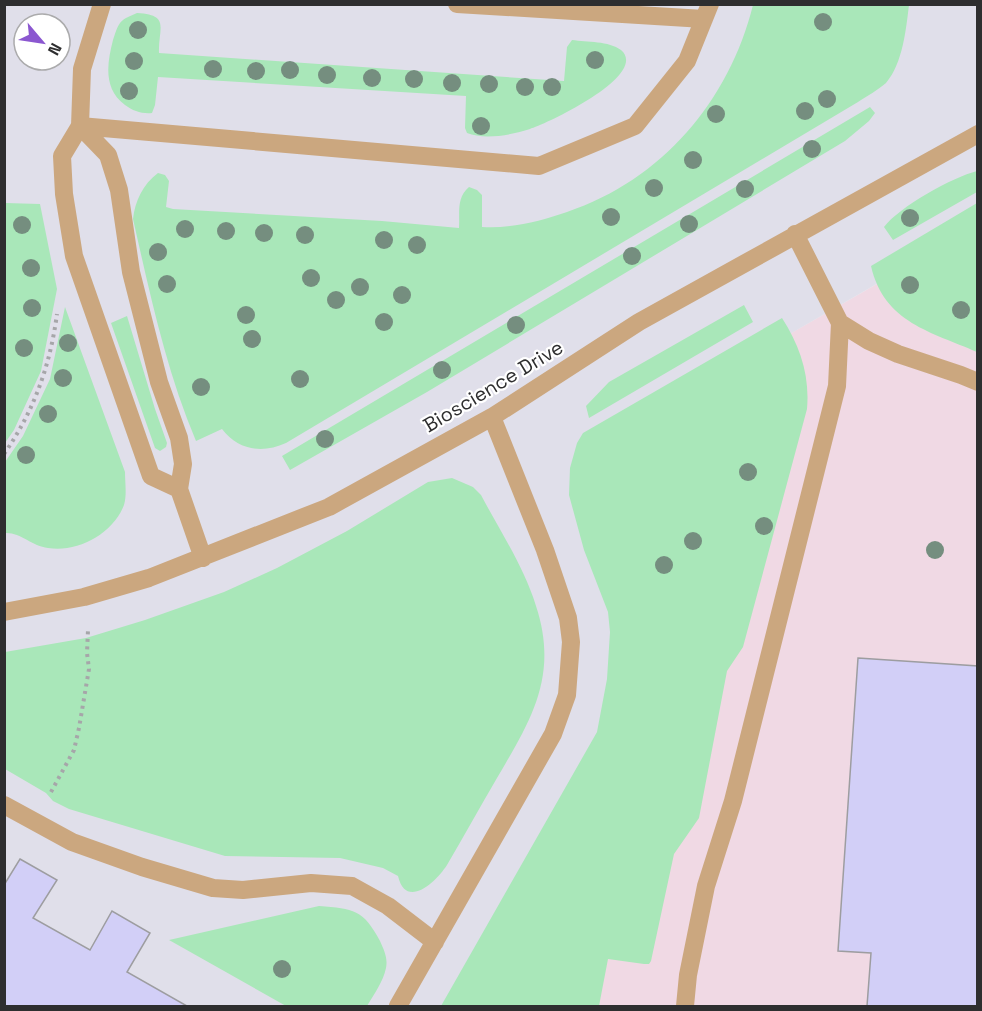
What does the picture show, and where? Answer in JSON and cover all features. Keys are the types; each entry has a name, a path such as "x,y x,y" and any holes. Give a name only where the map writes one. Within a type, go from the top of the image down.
{"street":[{"path":"102,4 82,69 80,126 62,156 64,194 74,256 151,476 179,489"},
{"path":"80,126 539,166 635,126 687,61 707,12 457,4"},
{"path":"80,126 108,155 119,190 131,272 159,382 179,438 183,464 179,489 203,558"},
{"name":"Bioscience Drive","path":"4,612 84,597 148,578 328,507 492,417 639,322 978,134"},
{"path":"685,1006 688,975 706,886 733,801 837,386 840,323 795,234"},
{"path":"840,323 869,341 898,354 978,382"},
{"path":"398,1006 553,734 567,695 570,642 568,618 545,550 492,417"},
{"path":"4,805 72,842 142,867 213,888 243,890 311,882 352,886 388,906 435,942"}],"path":[{"path":"4,454 20,432 43,381 58,311"},
{"path":"36,822 43,804 74,750 79,728 89,669 87,653 89,636 84,597"}],"shaded area":[{"path":"5,5 977,5 977,226 781,339 574,1006 5,1006"},
{"path":"973,229 977,231 977,1006 574,1006 781,339"}],"green space":[{"path":"753,5 909,5 903,46 892,75 883,86 858,102 286,443 268,448 251,448 235,442 222,429 196,441 167,359 133,219 141,193 158,173 165,175 169,181 166,207 173,209 382,221 459,228 460,201 469,187 482,195 482,227 514,226 547,218 601,198 633,180 661,158 687,132 709,104 727,73 742,40"},
{"path":"137,13 148,14 159,20 161,30 159,53 564,81 567,47 572,40 598,42 616,47 621,50 626,60 621,72 593,97 530,129 498,136 467,133 465,128 466,96 158,77 155,105 152,113 145,113 131,109 118,99 108,75 111,49 118,26 124,19"},
{"path":"870,107 875,113 845,141 427,392 290,470 282,456"},
{"path":"977,171 977,192 893,240 884,227 891,219 941,186"},
{"path":"5,203 40,204 57,289 41,371 14,430 5,443"},
{"path":"977,203 977,352 927,331 898,313 877,285 871,266"},
{"path":"744,305 753,322 589,418 586,406 609,382"},
{"path":"65,307 125,472 126,493 119,515 103,533 82,544 59,549 42,547 16,535 5,533 5,462 23,436 50,379"},
{"path":"127,316 167,443 166,447 160,451 155,448 111,323"},
{"path":"782,318 799,350 807,384 807,409 743,647 727,671 699,818 674,854 651,961 649,964 644,964 608,959 599,1006 441,1006 597,732 607,679 610,632 608,612 584,550 569,495 570,468 577,443 583,433"},
{"path":"452,478 473,487 481,495 525,577 542,631 543,676 538,696 521,736 447,865 429,885 414,892 407,891 398,876 383,868 340,858 225,856 69,809 5,769 5,652 86,638 224,592 277,568 347,531 428,482"},
{"path":"319,906 341,908 356,913 368,922 380,941 386,957 385,973 367,1006 286,1006 169,940"}],"building":[{"path":"858,658 978,666 978,1006 867,1006 871,953 838,951"},
{"path":"20,859 57,880 33,918 90,950 112,911 150,933 127,972 187,1006 4,1006 4,885"}]}
